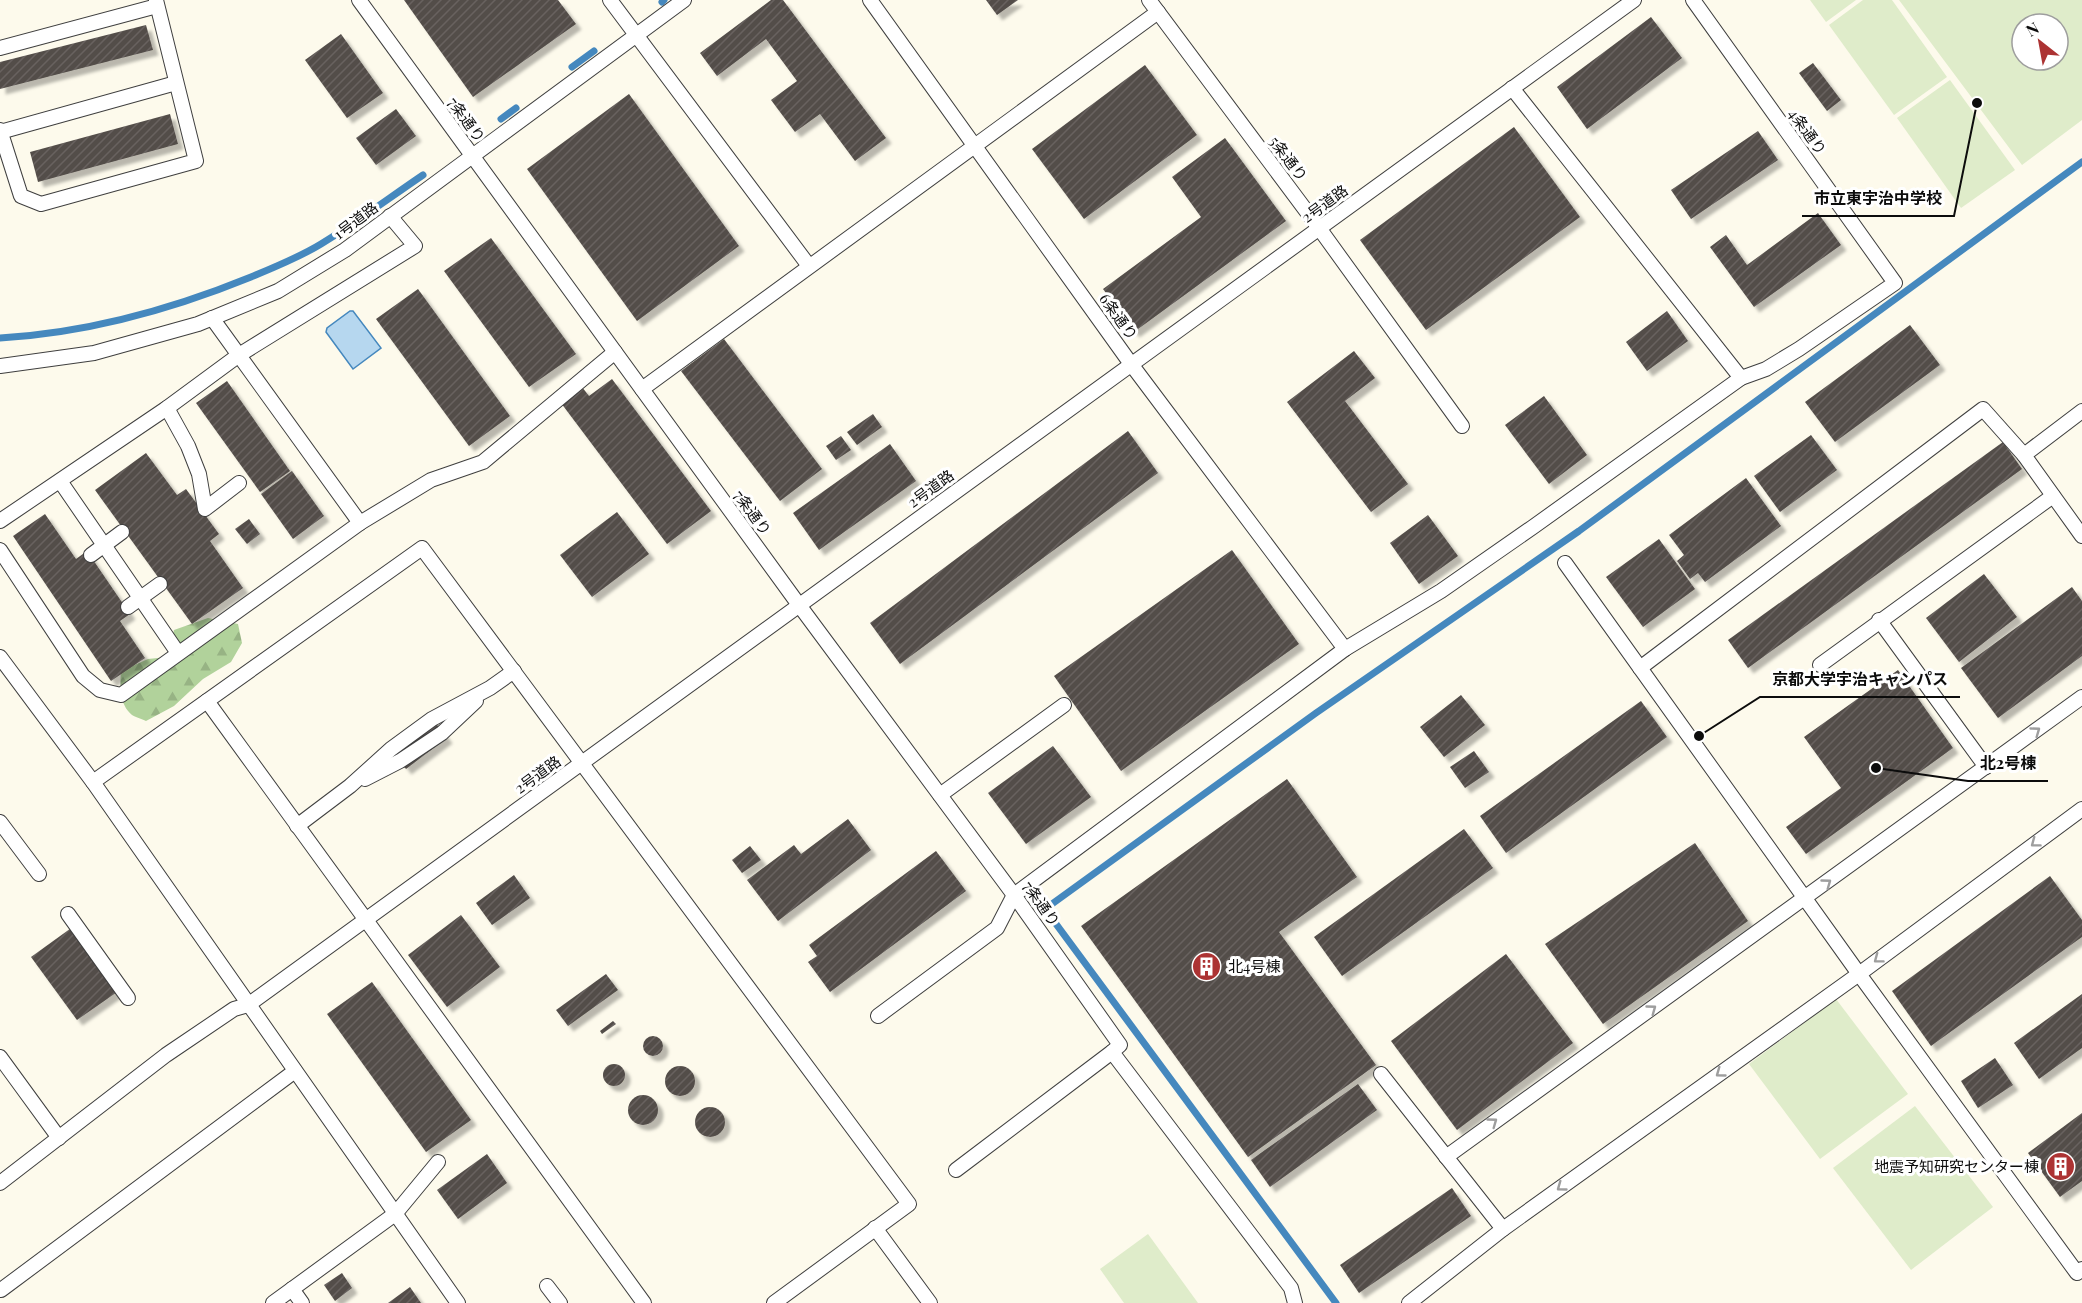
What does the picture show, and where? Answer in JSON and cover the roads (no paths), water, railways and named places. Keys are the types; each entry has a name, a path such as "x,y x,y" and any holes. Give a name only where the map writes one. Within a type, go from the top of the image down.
{"lane":[{"name":"7条通り","path":"358,0 1014,895 1116,1048 1290,1288 1295,1303"},
{"path":"610,0 809,266"},
{"name":"1号道路","path":"0,366 93,352 198,324 278,291 345,250 684,0"},
{"name":"6条通り","path":"870,0 1131,364 1345,649"},
{"name":"2号道路","path":"0,1183 166,1055 234,1009 248,1005 366,921 799,604 1634,0"},
{"name":"4条通り","path":"1693,0 1895,283 1791,354 1766,369 1741,378"},
{"path":"0,48 157,3 196,161 41,204 21,196 0,131 176,82"},
{"path":"642,389 974,145 1154,6"},
{"name":"5条通り","path":"1154,6 1462,426"},
{"path":"878,1016 997,928 1014,895 1345,649 1441,591 1741,378 1512,88"},
{"path":"0,521 167,408 239,355 415,246 390,216"},
{"path":"212,318 360,523"},
{"path":"0,550 83,676 100,690 121,695 360,523 431,480 483,462 615,352"},
{"path":"167,408 188,446 198,474 205,508 239,483"},
{"path":"1640,668 1983,409 2024,454 2082,537"},
{"path":"2024,454 2082,411"},
{"path":"60,481 178,653"},
{"path":"1820,664 2053,496"},
{"path":"91,555 122,532"},
{"path":"93,783 422,548 909,1204 774,1303"},
{"path":"1565,563 1858,974 2077,1273 2082,1269"},
{"path":"128,607 160,584"},
{"path":"1880,620 1986,767"},
{"path":"0,657 93,783 458,1303"},
{"path":"297,826 350,786 391,749 432,719 490,688 514,671"},
{"path":"1446,1156 2082,698"},
{"path":"207,701 644,1303"},
{"path":"940,795 1064,705"},
{"path":"1409,1303 1503,1229 1858,974 2082,809"},
{"path":"1,825 39,874"},
{"path":"68,914 128,998"},
{"path":"956,1170 1116,1048"},
{"path":"0,1057 59,1138"},
{"path":"1,1290 295,1071"},
{"path":"1381,1074 1503,1229"},
{"path":"273,1303 395,1214 438,1162"},
{"path":"875,1228 930,1303"},
{"path":"548,1286 560,1303"},
{"path":"292,1289 302,1303"}],"water":[{"path":"353,311 381,348 353,369 326,332 327,328"}],"waterway":[{"path":"572,67 594,51"},
{"path":"501,119 516,108"},
{"path":"1336,1303 1045,909 1316,713 1579,531 2082,162"},
{"path":"0,338 97,325 128,318 221,289 313,249 423,175"}],"place":[{"name":"市立東宇治中学校","path":"1977,103"},
{"name":"京都大学宇治キャンパス","path":"1699,736"},
{"name":"北2号棟","path":"1876,768"},
{"name":"北4号棟","path":"1207,967"},
{"name":"地震予知研究センター棟","path":"2060,1167"}]}
